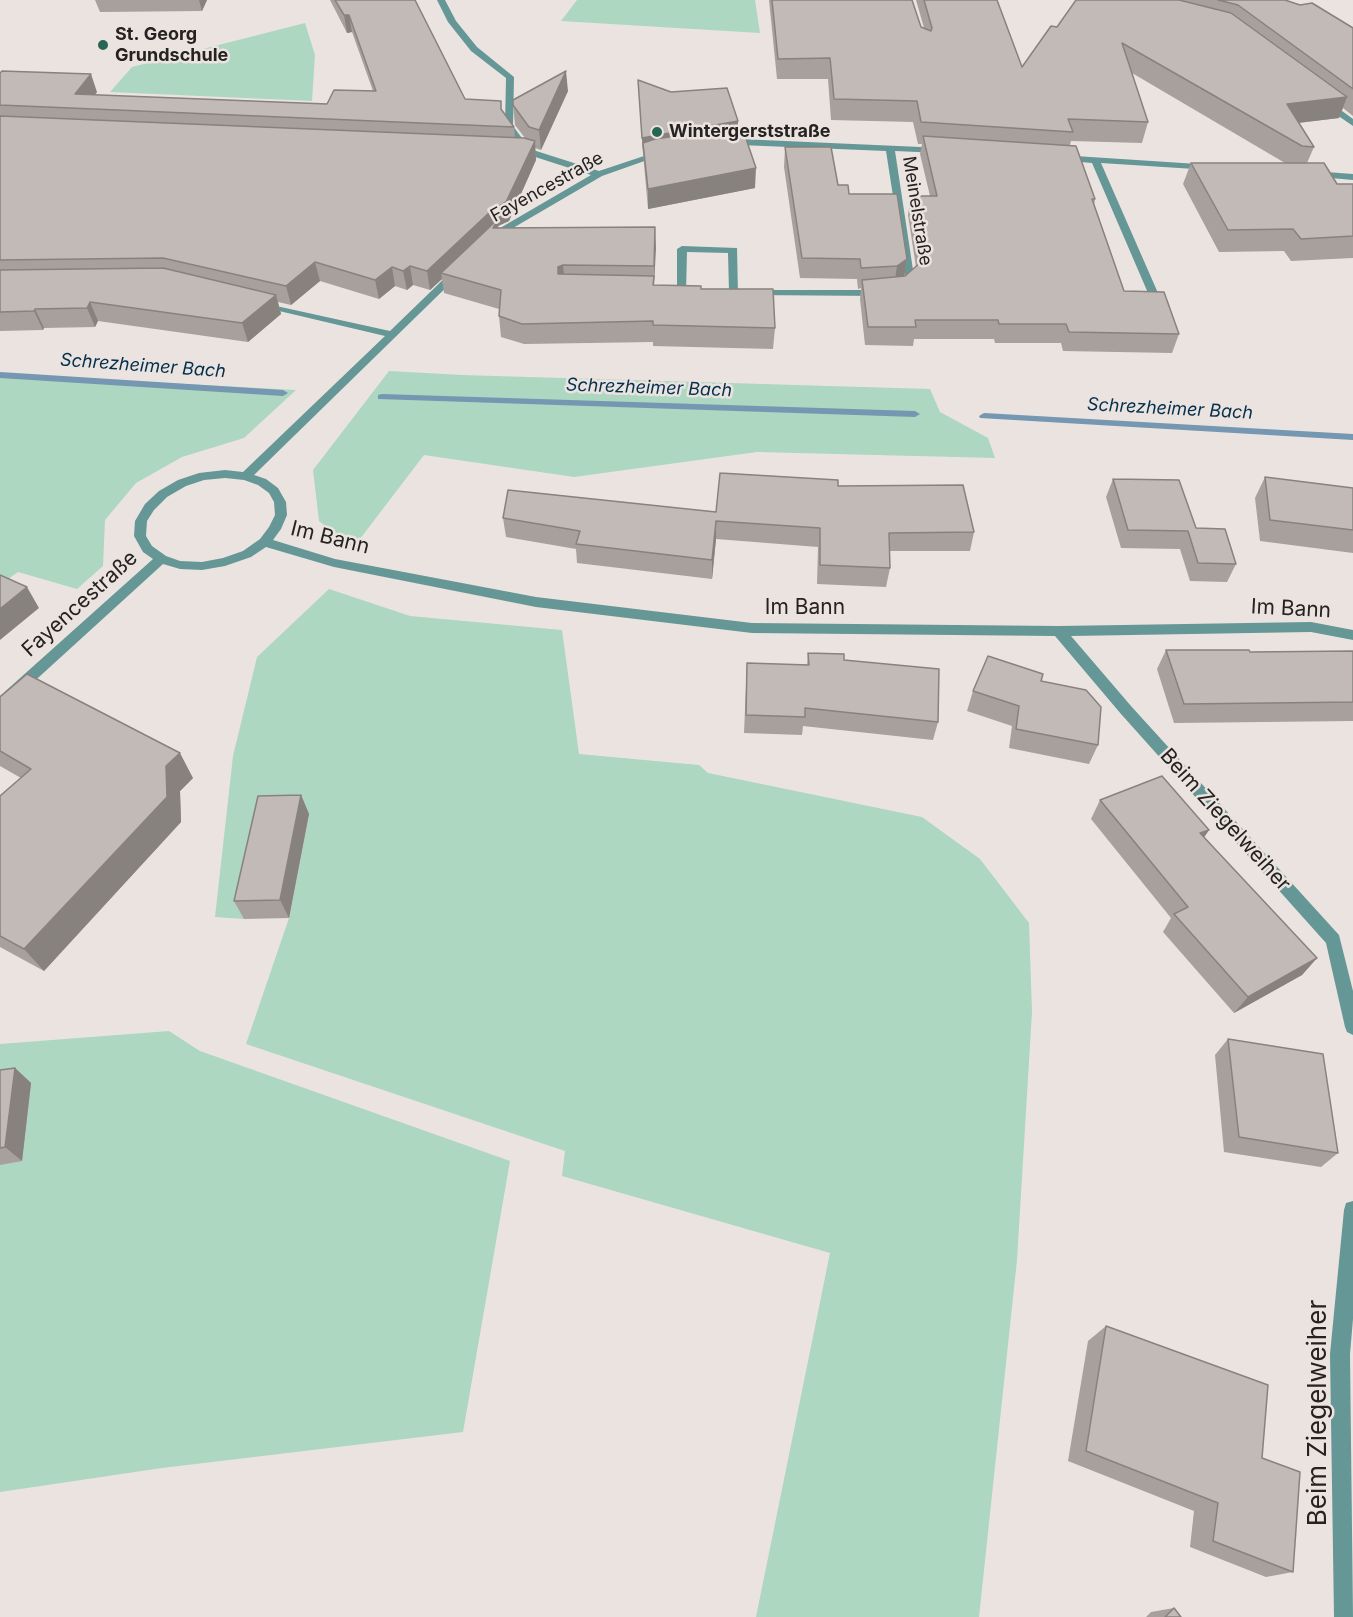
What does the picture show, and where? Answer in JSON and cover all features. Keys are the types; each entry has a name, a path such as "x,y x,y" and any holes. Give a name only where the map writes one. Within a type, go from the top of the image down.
{"street":[{"path":"441,0 452,22 474,49 510,77 508,126 527,151"},
{"path":"1317,96 1353,123"},
{"path":"718,145 740,142 946,150"},
{"name":"Meinelstraße","path":"669,292 686,292 682,249 733,250 729,292 867,294 898,291 911,281 890,147"},
{"path":"504,150 527,151 599,174"},
{"name":"Fayencestraße","path":"482,248 498,233 599,174 653,155 675,152"},
{"path":"1049,157 1224,168"},
{"path":"1095,160 1153,293"},
{"path":"1306,174 1353,177"},
{"path":"246,476 467,263"},
{"path":"249,301 391,334"},
{"name":"Fayencestraße","path":"225,474 246,476 268,486 280,502 281,515 275,529 264,542 247,554 214,564 180,565 161,560 147,549 140,536 141,521 149,507 163,494 182,483 203,476 225,474"},
{"name":"Im Bann","path":"264,542 334,563 536,602 752,628 1059,631 1311,627 1353,635"},
{"name":"Fayencestraße","path":"0,704 161,560"},
{"name":"Beim Ziegelweiher","path":"1059,631 1126,710 1333,940 1353,1028"},
{"name":"Beim Ziegelweiher","path":"1345,1617 1340,1354 1353,1210"}],"green space":[{"path":"577,0 755,0 760,33 561,21"},
{"path":"305,23 315,55 312,101 110,92 132,67"},
{"path":"389,371 930,389 940,412 988,438 995,458 757,452 574,477 424,455 353,548 319,521 313,470"},
{"path":"0,374 296,390 244,438 182,457 136,483 105,520 103,566 77,589 18,572 0,585"},
{"path":"329,589 410,616 562,630 579,754 699,765 708,773 922,817 980,859 1029,923 1032,1012 1017,1260 979,1617 756,1617 830,1253 562,1176 565,1151 246,1044 289,918 309,815 267,815 244,919 215,917 233,756 257,657"},
{"path":"169,1031 200,1051 510,1161 463,1432 162,1468 0,1492 0,1044"}],"building":[{"path":"335,0 415,0 465,99 501,101 501,109 514,127 0,105 0,73 2,71 91,74 75,94 327,104 334,90 376,91 349,15 344,15"},
{"path":"772,0 912,0 921,27 931,31 924,0 997,0 1022,67 1051,26 1057,27 1076,0 1179,0 1231,13 1347,97 1287,104 1314,147 1302,146 1122,43 1148,122 1068,119 1073,132 921,122 917,101 834,99 830,58 778,59"},
{"path":"1218,0 1285,0 1300,5 1312,3 1353,28 1353,89 1238,5"},
{"path":"566,71 539,130 529,127 513,105 513,100"},
{"path":"638,80 671,92 727,88 738,121 642,138"},
{"path":"0,116 524,138 535,141 506,202 491,211 427,271 410,266 403,271 392,267 375,280 315,262 286,286 163,258 0,260"},
{"path":"742,127 756,168 648,189 643,143 655,139"},
{"path":"923,136 1076,146 1124,291 1164,292 1179,334 1069,332 1066,324 999,324 998,320 915,320 916,327 868,327 862,280 905,276 921,262 911,196 937,196"},
{"path":"785,147 831,147 838,185 848,185 849,194 897,194 907,259 897,266 861,268 860,259 802,258"},
{"path":"1191,163 1324,163 1337,184 1353,184 1353,236 1301,239 1293,229 1228,230"},
{"path":"498,219 493,228 655,227 654,266 563,265 558,267 558,274 654,276 653,285 701,286 701,289 773,289 775,328 653,325 653,321 522,324 499,316 501,290 441,273"},
{"path":"163,268 276,295 242,323 90,302 87,308 0,312 0,270"},
{"path":"720,473 838,480 838,486 963,485 974,532 889,533 890,568 820,565 820,528 716,521 712,560 576,544 580,531 503,518 508,490 716,512"},
{"path":"1265,477 1353,488 1353,530 1270,520"},
{"path":"1113,479 1179,480 1196,528 1225,529 1236,564 1198,563 1188,531 1128,530"},
{"path":"0,575 27,587 0,609"},
{"path":"1166,650 1353,651 1353,702 1184,704"},
{"path":"808,653 844,654 844,660 939,669 938,722 805,708 805,717 746,715 747,663 809,665"},
{"path":"988,656 1043,674 1041,681 1086,690 1101,707 1098,745 1016,729 1019,706 973,691"},
{"path":"27,674 180,753 166,766 167,797 24,949 0,936 0,796 31,769 0,751 0,697"},
{"path":"1162,776 1209,830 1200,833 1317,958 1248,997 1174,914 1188,907 1100,800"},
{"path":"301,795 280,900 234,901 258,796"},
{"path":"1228,1039 1323,1054 1338,1153 1239,1137"},
{"path":"15,1068 5,1147 0,1148 0,1070"},
{"path":"1106,1326 1268,1385 1262,1458 1300,1472 1293,1572 1213,1541 1218,1503 1086,1451"},
{"path":"1174,1608 1181,1617 1165,1617"}],"waterway":[{"name":"Schrezheimer Bach","path":"0,375 283,393"},
{"name":"Schrezheimer Bach","path":"382,397 915,414"},
{"name":"Schrezheimer Bach","path":"984,416 1353,437"}],"place":[{"name":"St. Georg Grundschule","path":"103,45"},
{"name":"Wintergerststraße","path":"657,132"}]}
